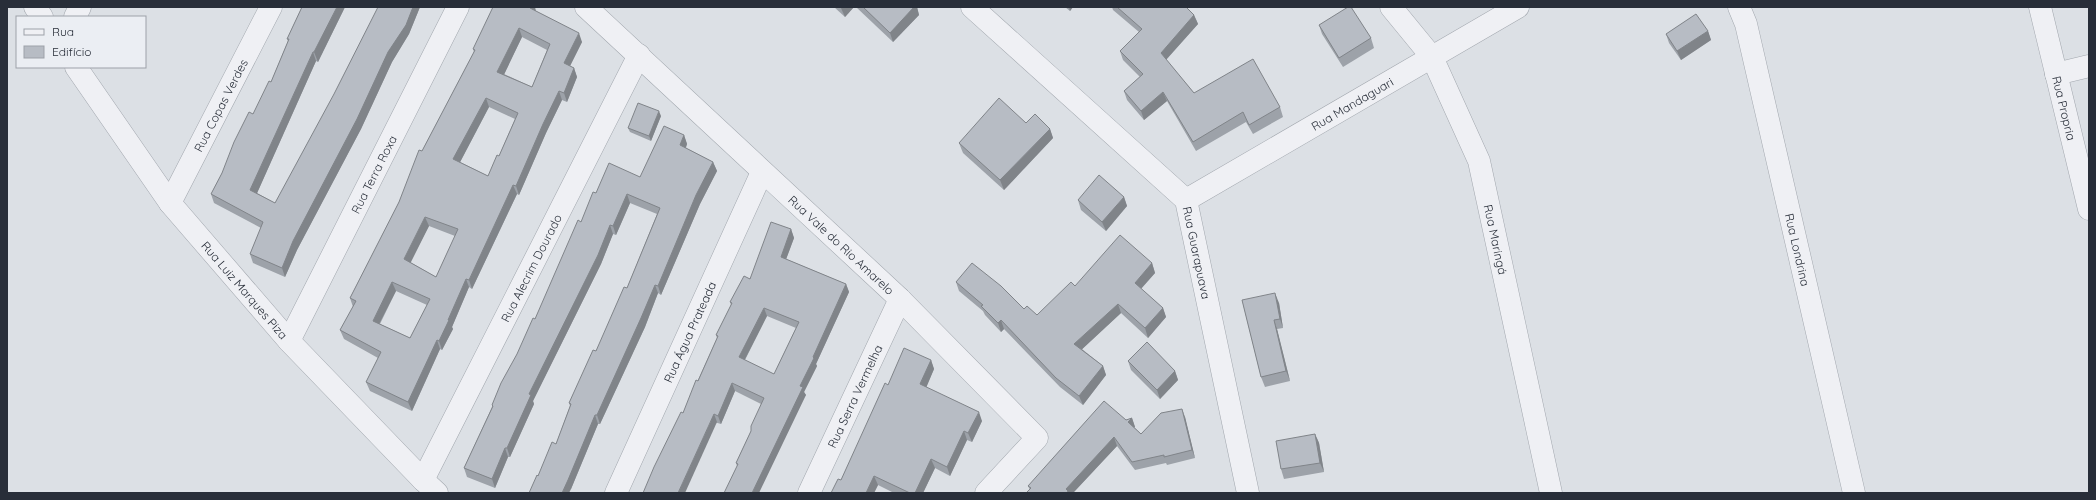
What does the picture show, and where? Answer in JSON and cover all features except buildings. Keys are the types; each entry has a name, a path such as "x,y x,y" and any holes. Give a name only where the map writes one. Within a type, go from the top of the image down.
{"street":[{"path":"35,7 41,16"},
{"path":"76,16 80,7"},
{"name":"Rua Copas Verdes","path":"170,203 271,7"},
{"name":"Rua Terra Roxa","path":"290,341 458,7"},
{"name":"Rua Vale do Rio Amarelo","path":"586,7 639,55 762,172 900,298 1037,438 986,493"},
{"name":"Rua Guarapuava","path":"972,7 1186,200 1248,493"},
{"name":"Rua Maringá","path":"1391,7 1432,57 1479,161 1552,493"},
{"name":"Rua Mandaguari","path":"1186,200 1518,7"},
{"name":"Rua Londrina","path":"1739,7 1746,24 1854,493"},
{"name":"Rua Propria","path":"2040,7 2089,208"},
{"name":"Rua Alecrim Dourado","path":"430,487 639,55"},
{"path":"2056,74 2089,66"},
{"name":"Rua Luiz Marques Piza","path":"77,68 170,203 290,341 430,487"},
{"name":"Rua Água Prateada","path":"616,493 762,172"},
{"name":"Rua Serra Vermelha","path":"809,493 900,298"}]}
